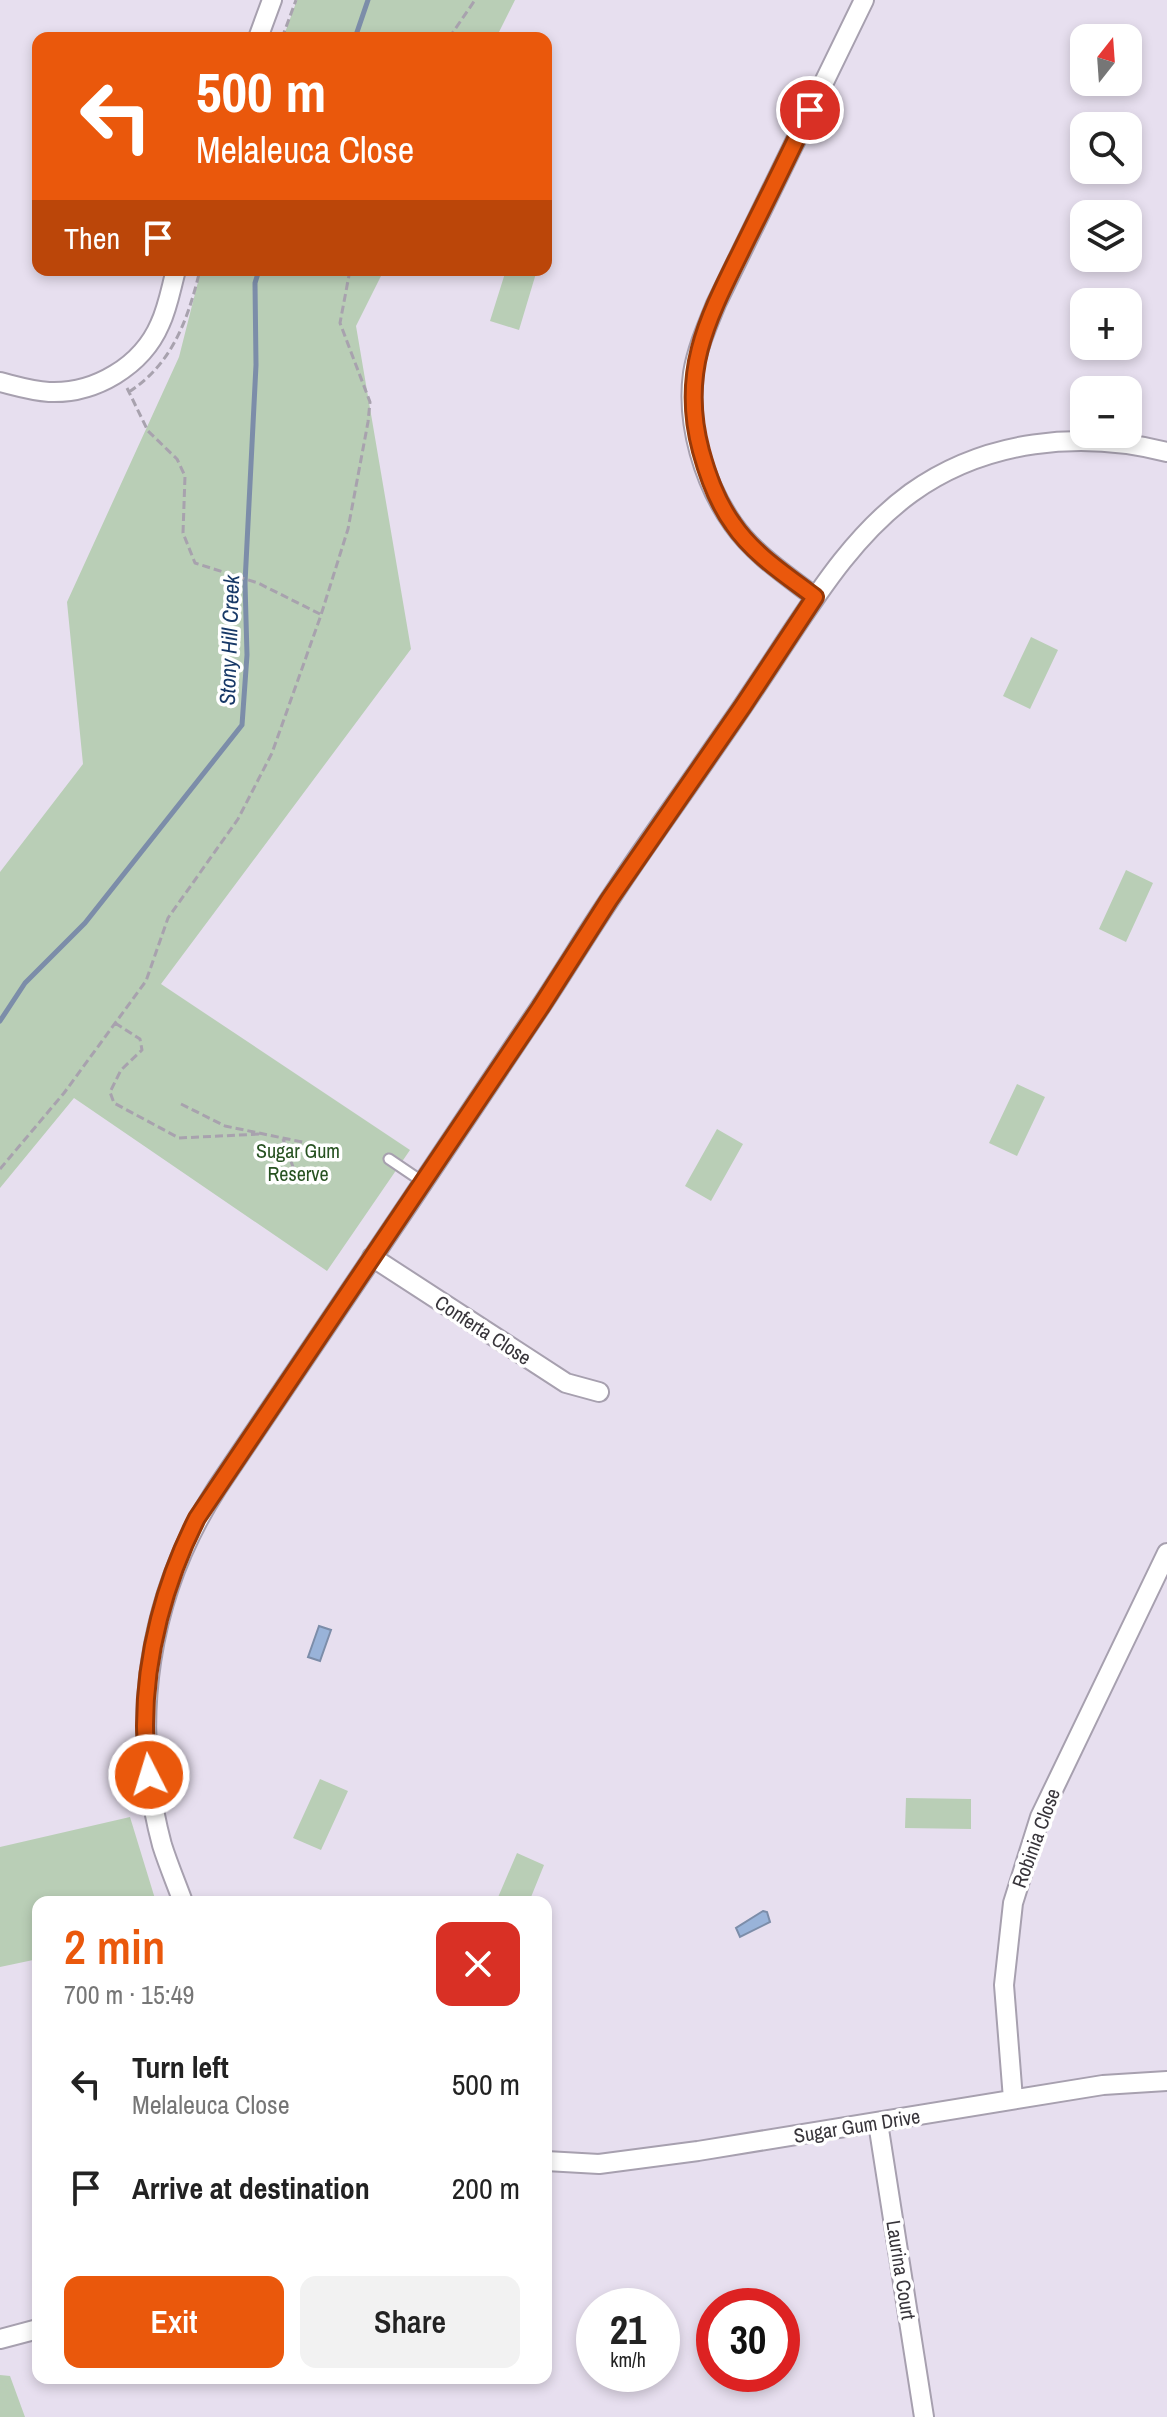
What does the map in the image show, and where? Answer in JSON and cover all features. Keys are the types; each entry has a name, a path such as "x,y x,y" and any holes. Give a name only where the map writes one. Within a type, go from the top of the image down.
{"street":[{"path":"260,32 272,0"},
{"path":"815,597 756,550 719,502 707,475 694,423 693,374 716,304 864,0"},
{"path":"0,382 32,390 62,391 88,387 117,373 146,347 159,327 174,276"},
{"path":"181,1896 162,1845 149,1775 145,1726 148,1677 158,1623 181,1550 197,1518 815,597 856,544 894,506 934,478 971,461 1006,449 1078,440 1125,443 1167,452"},
{"name":"Conferta Close","path":"372,1257 566,1383 599,1392"},
{"name":"Robinia Close","path":"1013,2099 1004,1985 1013,1903 1040,1817 1167,1553"},
{"name":"Sugar Gum Drive","path":"552,2161 599,2164 878,2123 1103,2085 1167,2081"},
{"name":"Laurina Court","path":"878,2123 924,2417"},
{"path":"0,2339 32,2331"}],"lane":[{"path":"389,1159 423,1182"}],"path":[{"path":"284,32 296,0"},
{"path":"453,32 475,0"},
{"path":"0,1169 64,1093 146,981 168,918 238,819 272,753 348,529 368,422 370,402 340,323 349,276"},
{"path":"122,381 148,431 177,459 185,476 183,533 195,563 258,583 321,615"},
{"path":"115,1023 140,1039 142,1050 121,1070 110,1092 114,1103 179,1138 260,1134"},
{"path":"181,1104 225,1126 307,1143"},
{"path":"283,1139 296,1185"}],"green space":[{"path":"297,0 515,0 499,32 285,32"},
{"name":"Sugar Gum Reserve","path":"199,276 381,276 356,326 411,649 161,984 410,1150 327,1271 74,1098 0,1188 0,872 83,764 67,602 179,357"},
{"path":"504,276 535,276 519,330 490,321"},
{"path":"1031,637 1058,650 1030,709 1003,696"},
{"path":"1126,870 1153,883 1126,942 1099,929"},
{"path":"1017,1084 1045,1097 1017,1156 989,1143"},
{"path":"717,1129 743,1144 711,1201 685,1186"},
{"path":"320,1779 348,1791 321,1850 293,1838"},
{"path":"906,1798 971,1799 971,1829 905,1828"},
{"path":"130,1817 154,1896 32,1896 32,1960 0,1967 0,1847"},
{"path":"517,1853 544,1865 531,1896 499,1896"},
{"path":"0,2375 10,2376 25,2417 0,2417"}],"water":[{"path":"319,1626 331,1630 320,1661 308,1657"},
{"path":"763,1911 767,1912 770,1922 740,1937 736,1928"}],"waterway":[{"name":"Stony Hill Creek","path":"357,32 368,0"},
{"name":"Stony Hill Creek","path":"0,1021 25,983 85,923 242,725 247,655 245,583 257,276"}],"route":[{"path":"149,1775 145,1726 148,1677 158,1623 181,1550 197,1518 815,597 756,550 719,502 707,475 694,423 692,399 698,352 716,304 810,110"}]}
